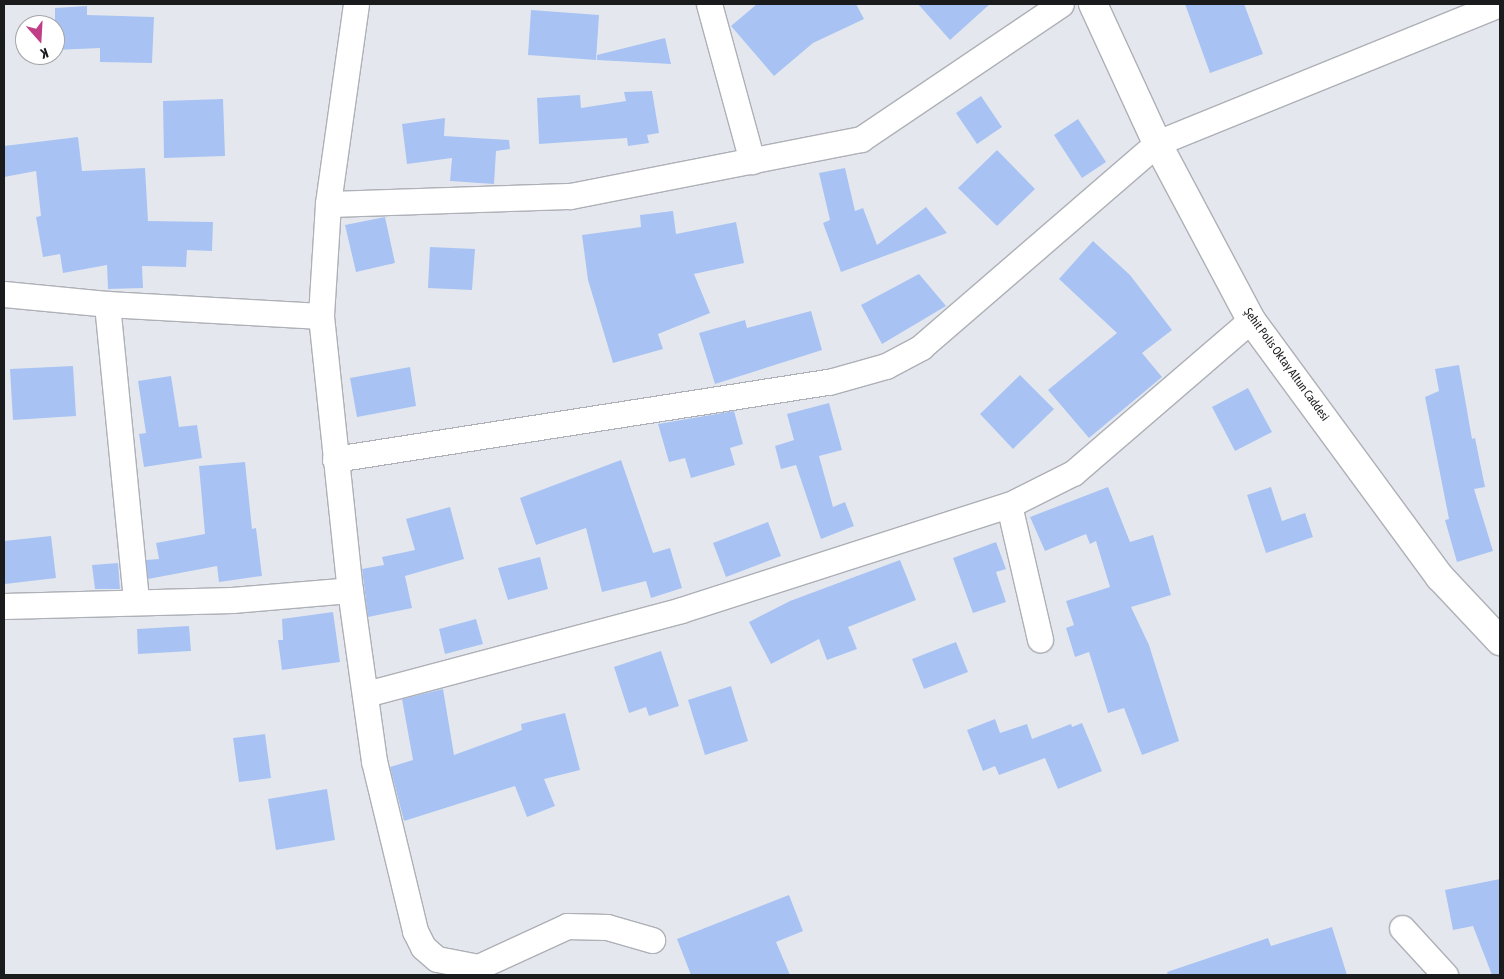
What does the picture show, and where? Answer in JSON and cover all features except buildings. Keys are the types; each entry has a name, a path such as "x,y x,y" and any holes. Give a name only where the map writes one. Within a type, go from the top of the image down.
{"street":[{"path":"356,4 328,204 321,316 350,590 374,761 415,931 423,948 436,959 481,971 567,926 607,927 652,940"},
{"path":"709,4 752,161"},
{"path":"328,204 570,196 861,139 1061,4"},
{"name":"Şehit Polis Oktay Altun Caddesi","path":"1093,4 1157,143 1250,320 1440,577 1497,634"},
{"path":"335,459 829,382 886,366 921,347 1157,143 1500,4"},
{"path":"4,294 107,304 321,316"},
{"path":"107,304 136,602"},
{"path":"366,694 681,610 1009,505 1073,473 1250,320"},
{"path":"1009,505 1040,639"},
{"path":"4,606 232,600 350,590"},
{"path":"1402,928 1445,975"}]}
